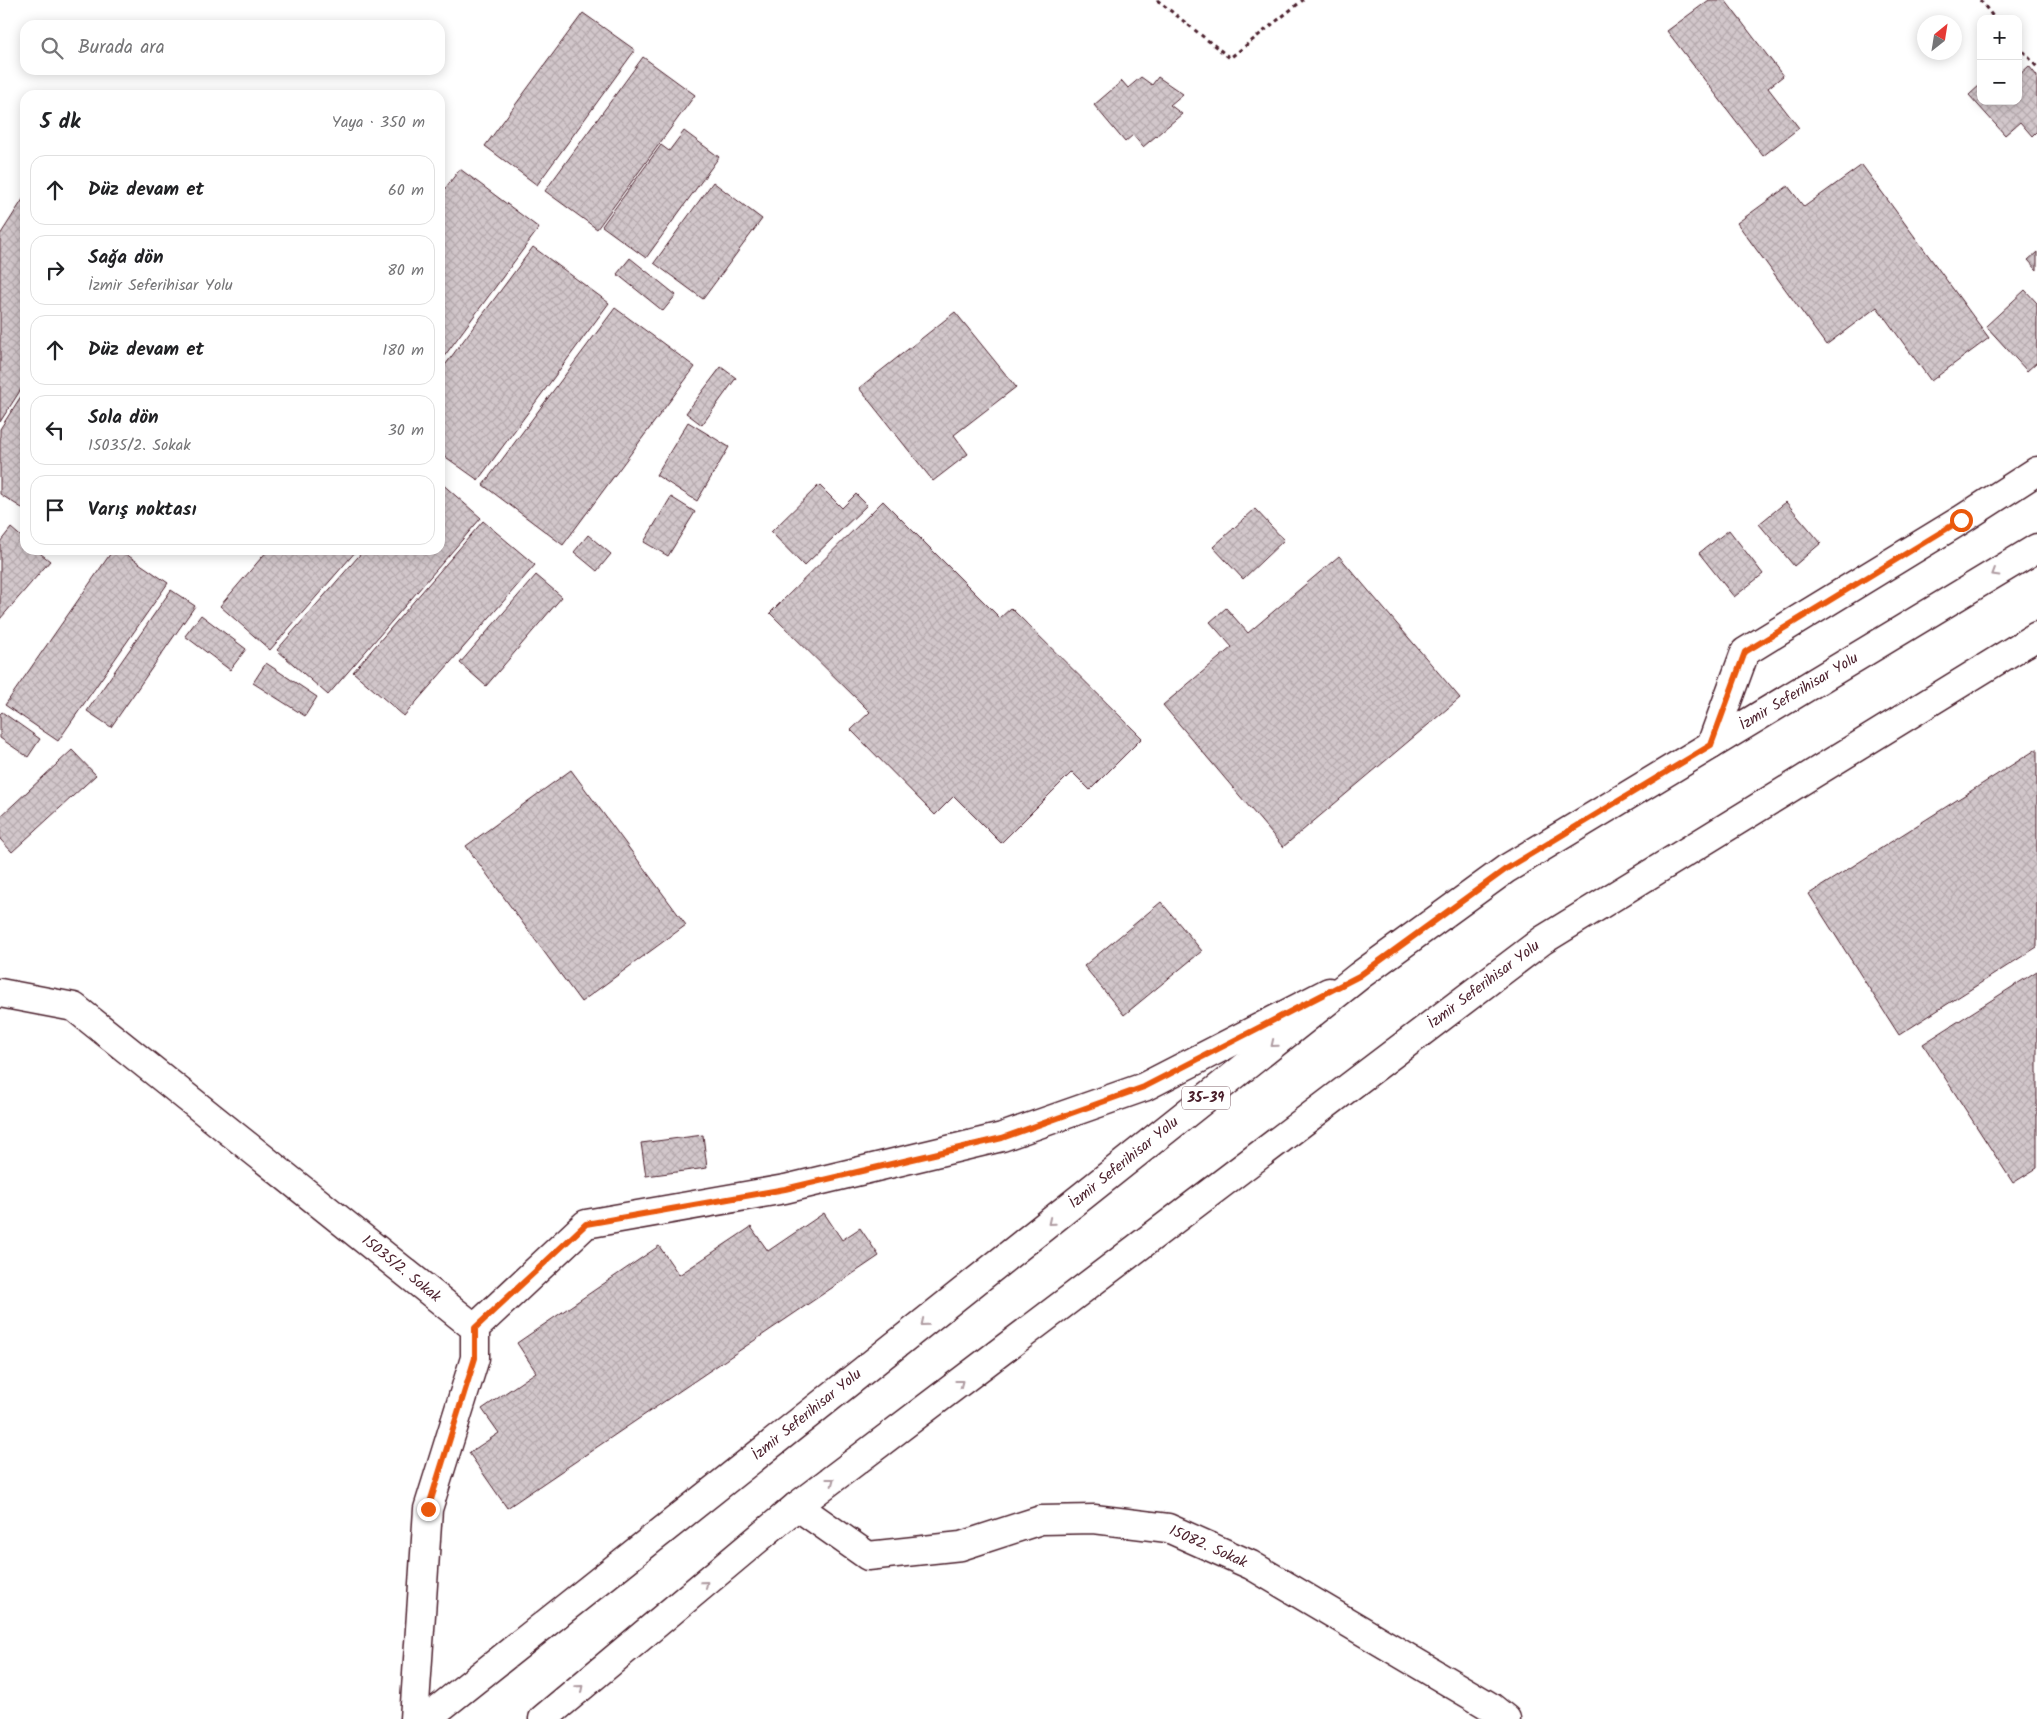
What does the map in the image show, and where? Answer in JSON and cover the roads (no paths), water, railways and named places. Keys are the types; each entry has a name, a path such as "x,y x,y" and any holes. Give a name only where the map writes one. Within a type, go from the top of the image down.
{"main road":[{"path":"1711,745 1745,652 1953,525 2037,471"},
{"name":"İzmir Seferihisar Yolu","path":"426,1719 1359,976 1506,869 2037,548"},
{"name":"İzmir Seferihisar Yolu","path":"543,1719 797,1506 1543,940 2037,636"},
{"path":"414,1719 428,1509 475,1358 475,1328 586,1224 785,1189 1002,1138 1144,1087 1359,976"},
{"name":"15035/2. Sokak","path":"0,994 74,1007 475,1328"},
{"name":"15082. Sokak","path":"797,1506 868,1556 961,1546 1041,1520 1094,1519 1168,1528 1251,1566 1491,1707 1506,1719"}]}
